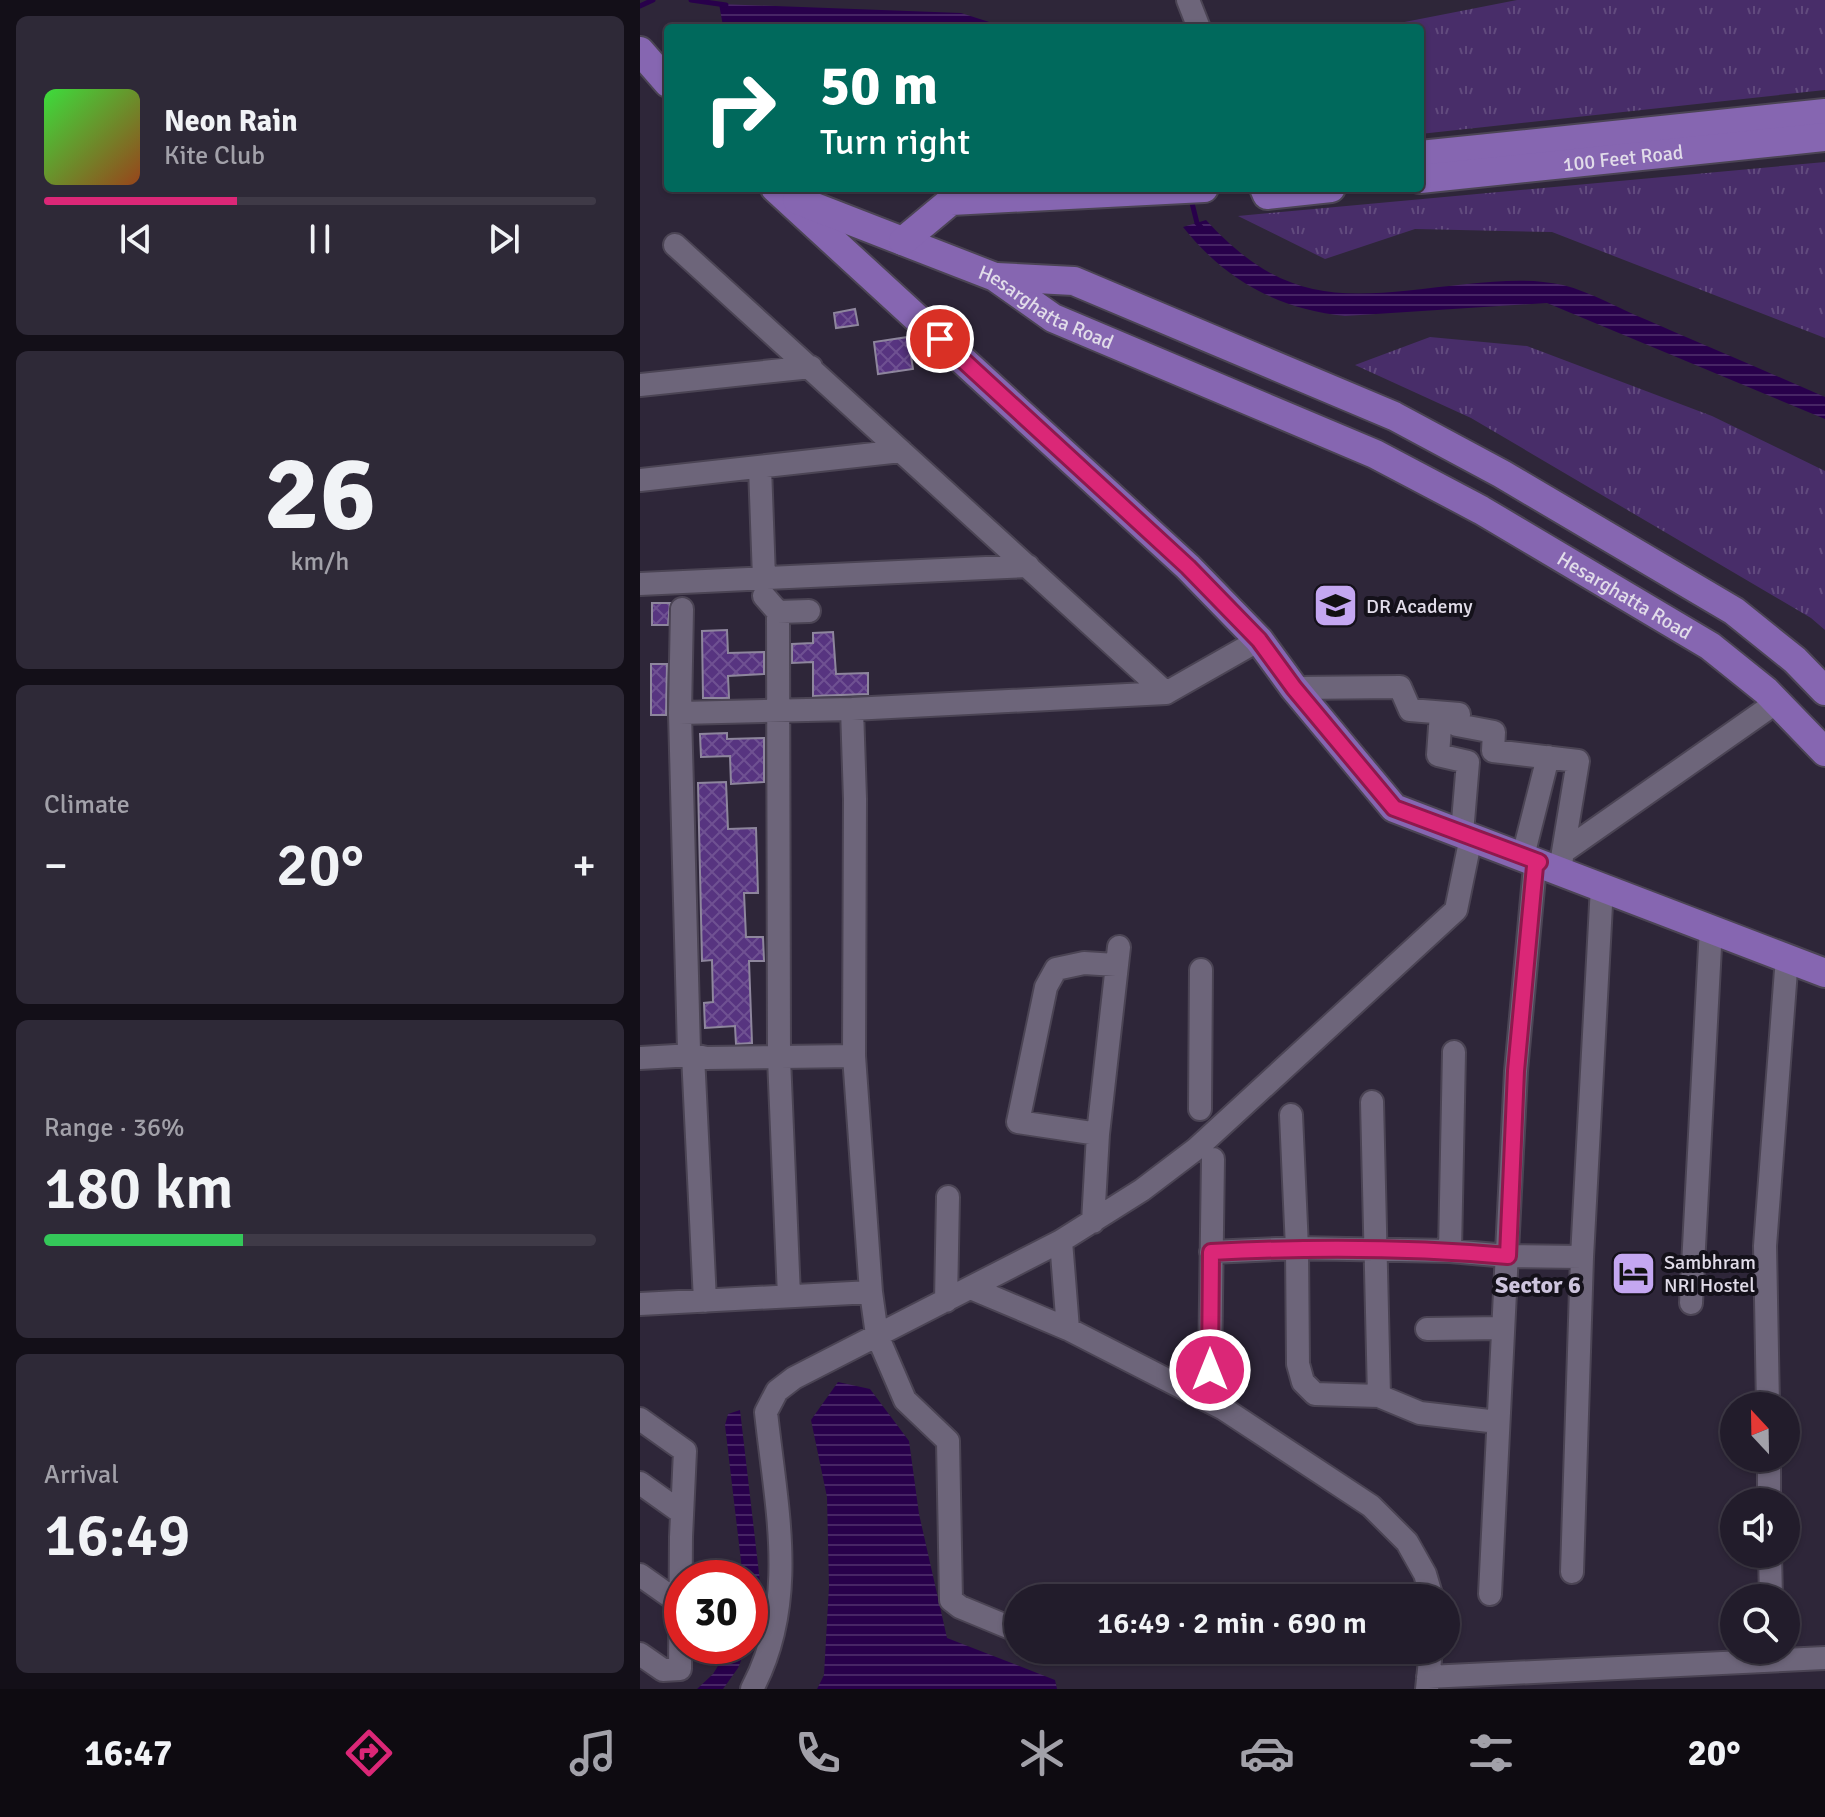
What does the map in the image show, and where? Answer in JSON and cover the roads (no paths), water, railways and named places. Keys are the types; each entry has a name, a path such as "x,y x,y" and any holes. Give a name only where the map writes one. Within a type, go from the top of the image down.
{"main road":[{"path":"640,51 664,78"},
{"name":"100 Feet Road","path":"1424,155 1825,113"},
{"name":"100 Feet Road","path":"1424,179 1825,137"},
{"path":"779,192 1188,567 1259,640 1294,688 1394,808 1546,860 1602,886 1825,973"},
{"path":"780,192 995,277"},
{"path":"903,241 951,201 1126,192"},
{"path":"1266,192 1267,195 1294,192"},
{"name":"Hesarghatta Road","path":"995,277 1074,281 1394,416 1502,474 1734,611 1795,660 1825,691"},
{"name":"Hesarghatta Road","path":"995,277 1053,318 1375,454 1481,510 1710,646 1777,702 1825,752"}],"street":[{"path":"1188,0 1197,24"},
{"path":"675,245 1166,693"},
{"path":"640,385 811,367"},
{"path":"640,480 901,451"},
{"path":"760,467 780,711 779,1058 789,1296"},
{"path":"640,584 769,596 1028,566"},
{"path":"769,596 809,611"},
{"path":"682,609 680,713 686,999 689,1051 693,1055 705,1301"},
{"path":"680,713 852,709 1166,693 1259,640"},
{"path":"1294,688 1400,687 1410,710 1459,714 1457,725 1494,732 1493,751 1578,761 1546,860"},
{"path":"1490,1594 1522,996 1535,866 1777,702"},
{"path":"852,709 855,799 854,1056 871,1292 877,1335 905,1400 948,1441 951,1600 960,1607 1004,1625"},
{"path":"752,1689 774,1635 781,1594 781,1558 766,1412 777,1391 788,1382 1061,1241 1142,1190 1196,1149 1456,910 1467,835 1468,762 1438,755 1441,713"},
{"path":"1546,860 1548,757"},
{"path":"1572,1572 1582,1257 1602,886"},
{"path":"1691,1303 1711,928"},
{"path":"1093,1222 1098,1134 1117,956 1056,969 1046,987 1008,1121 1098,1134"},
{"path":"1768,1392 1765,1246 1787,957"},
{"path":"1200,1109 1201,970"},
{"path":"1450,1251 1454,1052"},
{"path":"640,1058 693,1055 706,1058 854,1056"},
{"path":"1372,1102 1379,1396"},
{"path":"1291,1115 1298,1364 1303,1382 1315,1394 1379,1396 1420,1413 1498,1422"},
{"path":"1210,1370 1213,1159"},
{"path":"946,1301 948,1197"},
{"path":"1061,1241 1068,1329"},
{"path":"1211,1252 1297,1248 1377,1249 1582,1257"},
{"path":"971,1288 1068,1329 1224,1409 1371,1506 1407,1542 1428,1584"},
{"path":"640,1304 871,1292"},
{"path":"1427,1329 1503,1328"},
{"path":"640,1419 685,1451 681,1560"},
{"path":"640,1483 682,1513"},
{"path":"640,1575 664,1592"},
{"path":"640,1654 663,1670 680,1669 680,1664"},
{"path":"1800,1657 1825,1658"},
{"path":"1427,1683 1720,1660"},
{"path":"1646,1666 1647,1689"}],"waterway":[{"path":"640,6 653,0"},
{"path":"691,0 726,5"},
{"path":"1191,199 1197,223 1201,227"}],"place":[{"name":"DR Academy","path":"1335,606"},
{"name":"Sambhram NRI Hostel","path":"1633,1273"}],"district":[{"name":"Sector 6","path":"1538,1285"}]}
